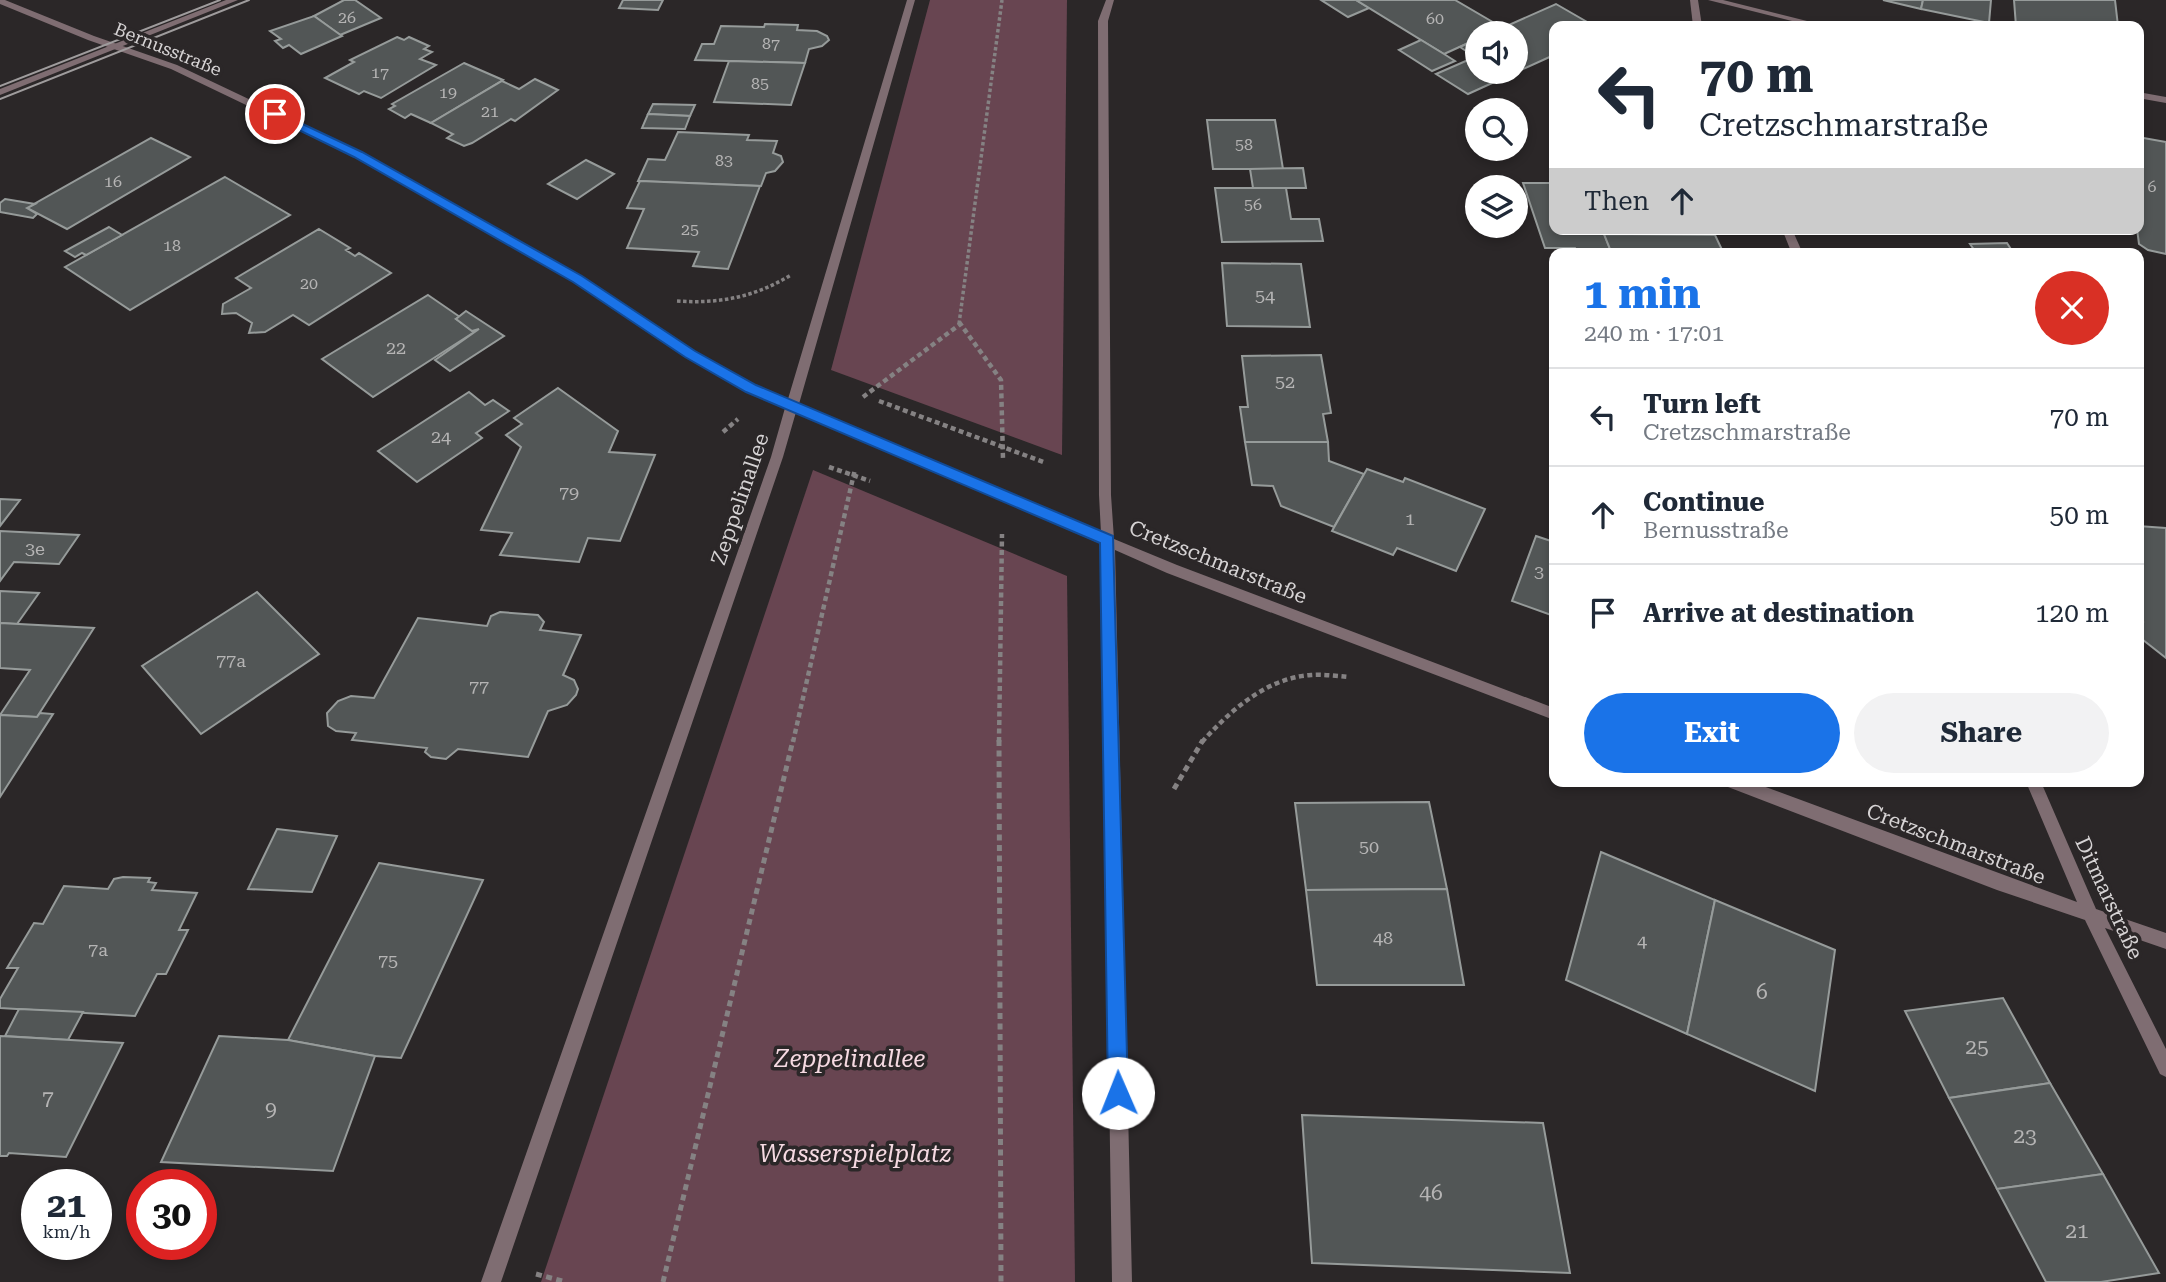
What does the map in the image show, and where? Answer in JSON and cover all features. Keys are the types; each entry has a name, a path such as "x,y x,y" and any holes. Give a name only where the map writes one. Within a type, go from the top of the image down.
{"street":[{"path":"0,92 234,0"},
{"name":"Zeppelinallee","path":"491,1282 513,1227 793,406 911,0"},
{"path":"1110,0 1103,22 1105,495 1122,1282"},
{"path":"1694,0 1697,21"},
{"path":"1712,0 1801,21"},
{"name":"Bernusstraße","path":"2,2 174,67 358,155 577,279 690,354 751,388 793,406"},
{"path":"2144,95 2166,100"},
{"name":"Cretzschmarstraße","path":"793,406 1172,569 1549,712"},
{"name":"Cretzschmarstraße","path":"1747,787 2091,916 2166,941"},
{"name":"Ditmarstraße","path":"2035,787 2091,916 2166,1068"}],"path":[{"path":"1002,0 960,325 1001,380 1003,466"},
{"path":"677,301 738,299 765,291 797,268"},
{"path":"862,404 863,396 960,325"},
{"path":"863,396 1046,463"},
{"path":"663,1282 856,459"},
{"path":"829,467 854,475"},
{"path":"1001,1282 999,645 1002,532"},
{"path":"1174,789 1201,743 1227,715 1264,689 1309,675 1358,677"},
{"path":"542,1276 566,1282"}],"green space":[{"path":"930,0 1067,0 1062,455 831,370"},
{"name":"Zeppelinallee","path":"813,470 1067,576 1075,1282 541,1282"}],"building":[{"path":"344,0 355,0 381,18 340,35 314,16"},
{"path":"623,0 663,0 658,10 619,8"},
{"path":"1321,0 1356,0 1369,8 1348,17"},
{"path":"1356,0 1455,0 1491,21 1465,21 1465,44 1444,54"},
{"path":"1883,0 1923,0 1921,9"},
{"path":"1923,0 1991,0 1989,21 1921,9"},
{"path":"2014,0 2115,0 2117,21 2016,21"},
{"path":"1556,4 1585,21 1549,21 1549,57 1528,67 1528,21 1518,21"},
{"path":"314,16 342,36 301,54 289,45 283,48 275,41 281,39 270,31"},
{"path":"765,24 798,25 797,30 817,31 829,40 822,46 809,49 805,63 695,60 702,44 714,44 721,26 764,27"},
{"path":"397,37 404,40 409,37 429,46 424,49 432,52 420,59 436,65 381,98 364,91 359,94 325,78 354,62 350,60"},
{"path":"1421,40 1455,61 1432,71 1399,50"},
{"path":"729,61 805,63 791,105 714,102"},
{"path":"1465,61 1465,84 1490,84 1468,94 1436,74"},
{"path":"464,63 503,80 431,123 411,114 405,118 389,109 395,106 392,104"},
{"path":"535,79 558,90 515,121 511,119 472,143 464,146 447,138 453,134 431,123 502,81 519,89"},
{"path":"653,104 695,105 690,116 648,114"},
{"path":"648,114 690,116 685,129 642,128"},
{"path":"1207,120 1275,120 1283,169 1213,169"},
{"path":"678,132 749,135 747,140 777,141 773,153 781,156 783,162 775,171 766,173 761,186 638,181 648,159 665,160"},
{"path":"151,138 190,157 67,229 27,208"},
{"path":"2144,138 2166,142 2166,254 2148,250 2139,244 2138,235 2144,235"},
{"path":"586,160 614,174 577,199 548,184"},
{"path":"1303,168 1306,188 1253,188 1250,169"},
{"path":"225,177 290,215 130,310 65,267"},
{"path":"640,181 760,186 728,269 693,266 699,252 627,248 644,209 627,208"},
{"path":"1528,183 1549,183 1549,235 1604,235 1610,248 1545,248 1528,198"},
{"path":"1215,188 1286,188 1291,219 1319,219 1323,241 1222,242"},
{"path":"5,199 35,204 27,208 37,214 33,218 0,212 0,203"},
{"path":"109,227 122,235 86,255 82,253 75,257 65,251"},
{"path":"319,229 350,248 346,250 355,256 359,253 391,273 309,325 293,315 265,332 249,333 252,323 236,313 222,314 223,304 251,288 236,278"},
{"path":"1604,235 1715,235 1721,248 1610,248"},
{"path":"2007,243 2010,248 1973,248 1970,244"},
{"path":"1222,263 1301,264 1310,327 1227,326"},
{"path":"428,295 460,317 456,319 472,331 479,329 373,397 322,359"},
{"path":"466,311 504,336 450,371 435,360 479,329 472,331 456,319"},
{"path":"1321,355 1331,413 1323,414 1328,442 1245,442 1240,407 1248,407 1242,356"},
{"path":"558,388 618,431 609,452 655,455 620,541 588,538 579,562 500,555 512,533 481,530 521,447 506,435 522,424 514,418"},
{"path":"469,392 485,405 493,400 509,411 476,433 482,438 417,482 378,451"},
{"path":"1245,442 1328,442 1329,461 1364,474 1334,527 1281,506 1273,486 1252,485"},
{"path":"1367,469 1403,482 1405,478 1485,509 1456,571 1397,548 1393,555 1332,531"},
{"path":"0,499 20,500 0,526"},
{"path":"2144,526 2166,528 2166,658 2144,641"},
{"path":"0,531 79,535 59,564 14,562 0,581"},
{"path":"1536,536 1549,540 1549,614 1512,601"},
{"path":"0,591 39,593 17,624 0,623"},
{"path":"257,592 319,654 201,734 142,666"},
{"path":"500,612 538,615 544,622 540,630 581,635 563,675 574,680 578,689 576,695 567,705 548,711 528,757 458,749 446,759 431,757 425,752 427,748 352,740 356,733 336,731 328,726 327,713 338,701 351,696 374,698 418,618 487,626 491,616"},
{"path":"0,623 94,628 37,717 0,715 30,670 0,668"},
{"path":"40,713 53,714 0,797 0,715 37,717"},
{"path":"1429,802 1447,889 1306,890 1295,803"},
{"path":"277,829 337,836 312,892 248,889"},
{"path":"1601,852 1715,900 1687,1034 1566,980"},
{"path":"379,863 483,880 401,1058 375,1056 288,1040"},
{"path":"150,878 148,882 156,883 152,890 197,893 179,930 188,930 166,974 157,974 135,1016 0,1008 0,999 18,968 7,968 34,923 43,924 64,886 108,889 114,879"},
{"path":"1447,889 1464,985 1317,985 1306,890"},
{"path":"1715,900 1835,950 1815,1091 1687,1034"},
{"path":"2003,998 2050,1083 1949,1098 1905,1011"},
{"path":"19,1009 83,1012 68,1040 5,1036"},
{"path":"0,1036 123,1043 66,1157 9,1153 7,1156 0,1156"},
{"path":"219,1036 288,1040 375,1056 333,1171 161,1162"},
{"path":"2050,1083 2103,1174 1997,1189 1949,1098"},
{"path":"1302,1115 1543,1123 1570,1273 1312,1263"},
{"path":"2103,1174 2159,1273 2101,1282 2046,1282 1997,1189"}],"tram line":[{"path":"0,86 220,0"},
{"path":"0,99 249,0"}],"route":[{"path":"275,114 358,155 577,279 690,354 751,388 1108,540 1118,1093"}],"park label":[{"name":"Wasserspielplatz","path":"855,1154"}]}
